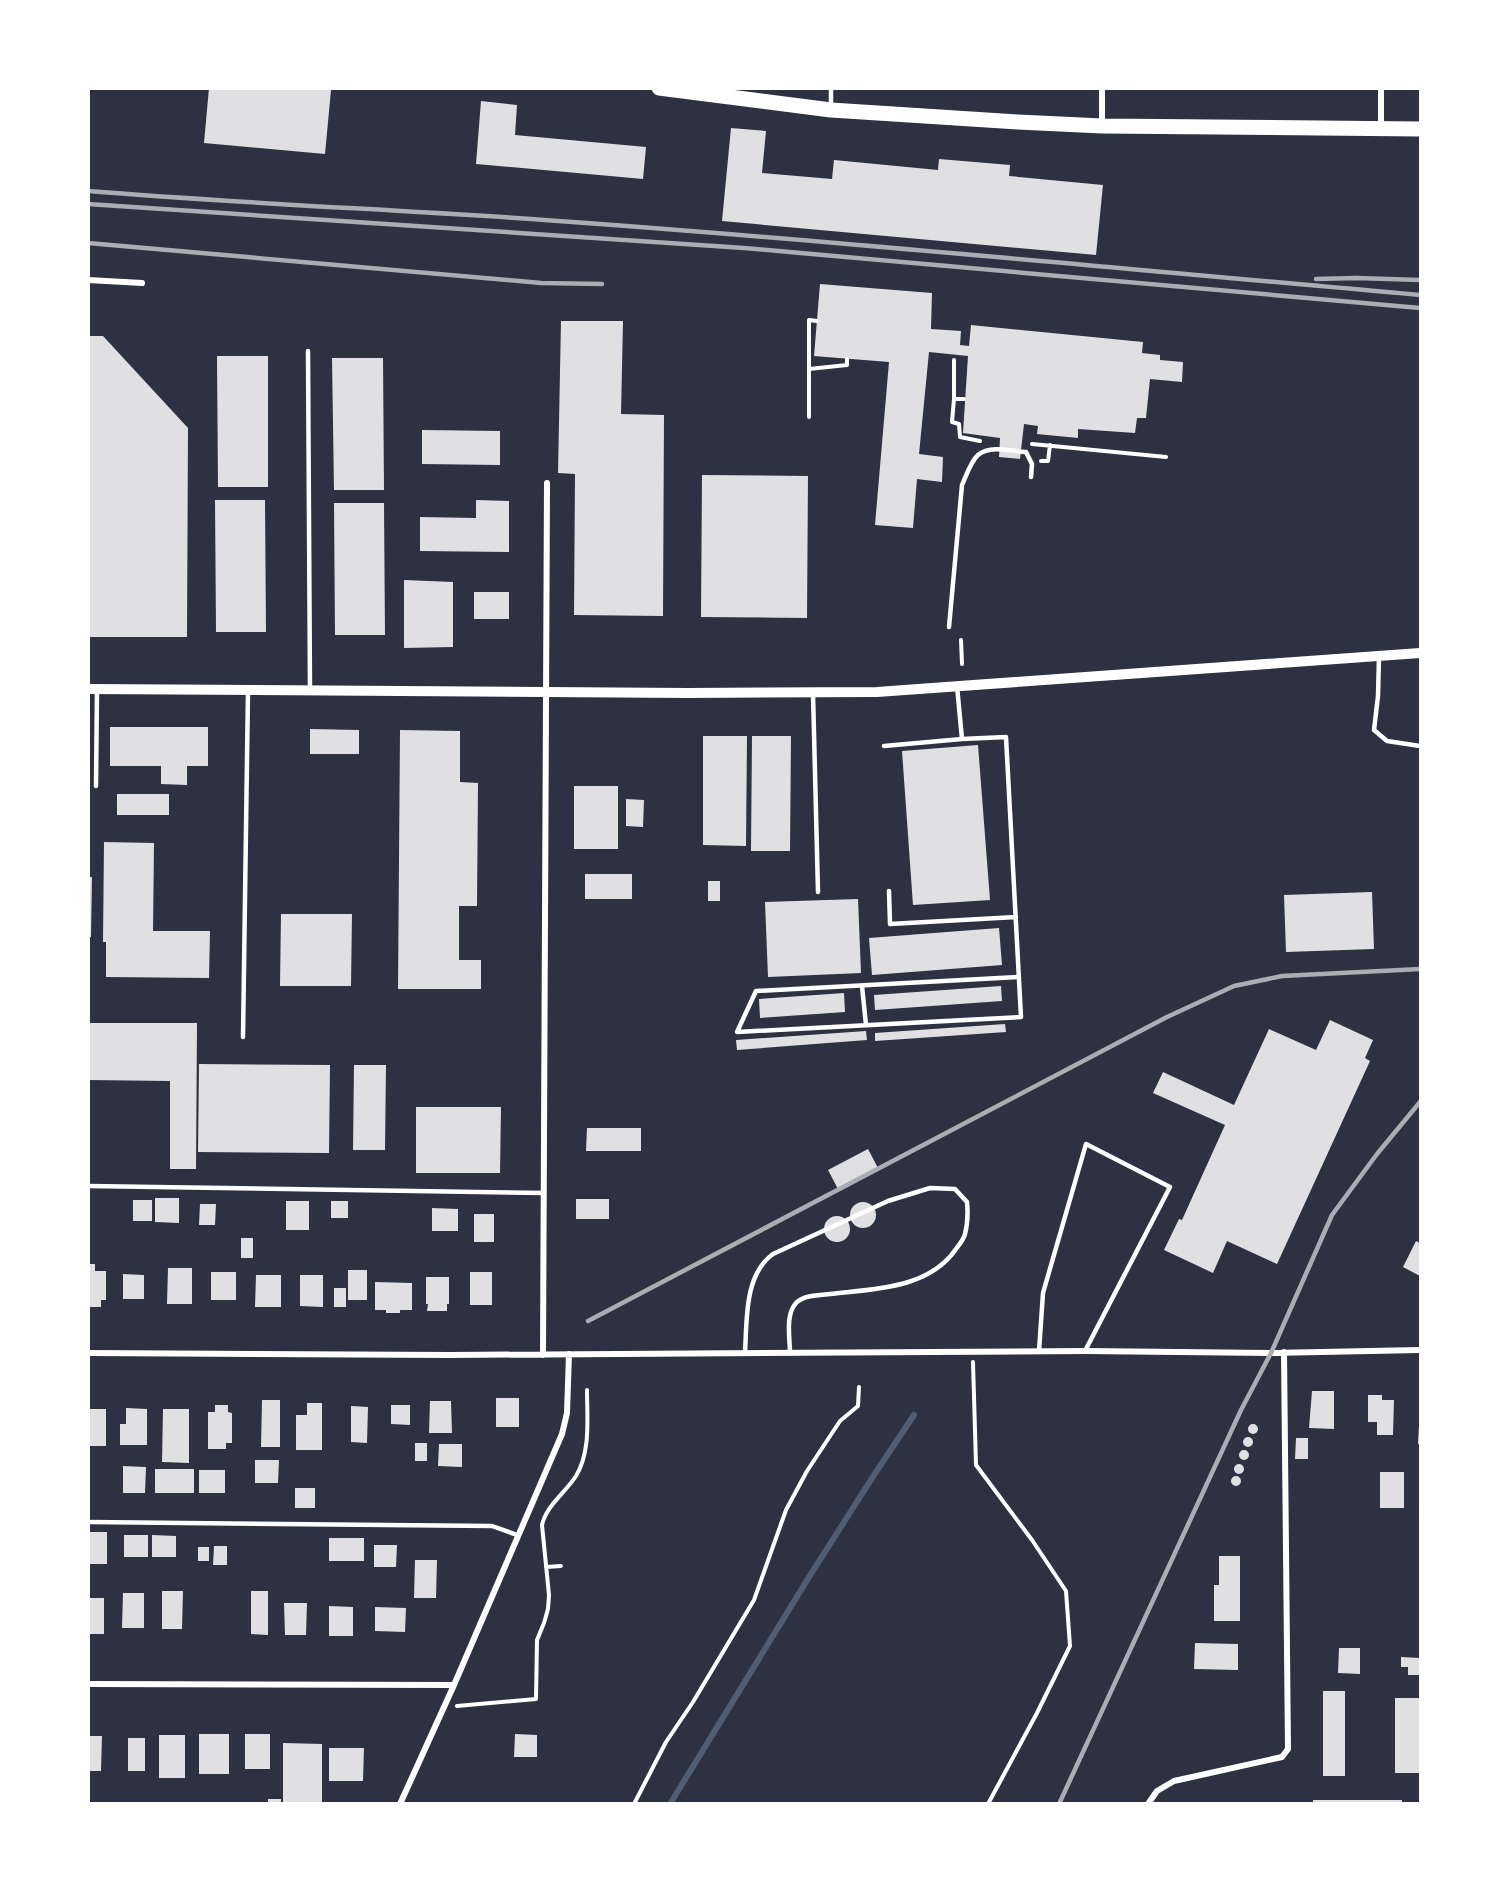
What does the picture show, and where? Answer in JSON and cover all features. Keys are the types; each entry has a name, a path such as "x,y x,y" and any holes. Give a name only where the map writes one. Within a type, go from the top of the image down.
{"main road":[{"path":"659,88 716,92 831,110 1018,122 1102,126 1420,129"}],"street":[{"path":"1102,88 1102,126"},
{"path":"1381,88 1381,129"},
{"path":"88,280 142,283"},
{"path":"543,1355 547,483"},
{"path":"93,689 877,692 1420,653"},
{"path":"88,1353 543,1355 1420,1350"},
{"path":"1148,1803 1157,1791 1174,1781 1282,1757 1288,1749 1284,1352"},
{"path":"400,1803 454,1686 562,1434 567,1413 569,1354"},
{"path":"88,1684 454,1686"}],"lane":[{"path":"831,88 831,110"},
{"path":"308,351 310,690"},
{"path":"949,627 962,484 970,469 978,455 990,450 1026,452 1032,464 1031,477"},
{"path":"1379,656 1374,730 1387,741 1420,746"},
{"path":"957,686 962,739"},
{"path":"93,689 96,786"},
{"path":"243,1037 248,690"},
{"path":"813,693 818,892"},
{"path":"884,746 1006,737 1016,917 1019,977 1021,1017 737,1032 756,991 1019,977"},
{"path":"889,891 890,924 1016,917"},
{"path":"862,986 866,1025"},
{"path":"1039,1351 1043,1293 1086,1144 1170,1187 1084,1351"},
{"path":"88,1186 544,1193"},
{"path":"745,1353 752,1282 764,1261 773,1254 888,1201 930,1188 955,1189 967,1202 968,1218 965,1236 952,1255 935,1271 890,1287 810,1296 796,1302 790,1319 790,1353"},
{"path":"88,1522 492,1526 517,1536"}],"path":[{"path":"809,417 809,320 817,321"},
{"path":"809,369 847,365 847,359"},
{"path":"954,360 952,422 959,424 960,437 987,442"},
{"path":"954,399 964,399"},
{"path":"1029,444 1166,457"},
{"path":"1030,460 1048,461 1050,445"},
{"path":"960,640 962,664"},
{"path":"973,1352 976,1465 1032,1540 1066,1591 1070,1646 988,1803"},
{"path":"634,1803 666,1743 754,1599 786,1510 807,1471 833,1431 840,1421 858,1406 859,1387"},
{"path":"444,1707 536,1699 537,1640 548,1609 549,1595 542,1525 544,1516 577,1474 584,1455 587,1438 587,1390"},
{"path":"546,1567 561,1566"}],"building":[{"path":"209,88 331,90 325,154 204,143"},
{"path":"481,101 517,105 515,135 646,147 643,179 476,164"},
{"path":"731,128 766,131 762,173 832,179 834,160 938,170 939,159 1010,165 1009,176 1103,185 1096,255 722,221"},
{"path":"820,284 932,293 931,329 961,331 960,345 969,346 971,325 1143,342 1142,353 1160,355 1160,360 1183,362 1182,382 1150,379 1146,418 1137,418 1135,433 1078,429 1078,438 1037,434 1038,426 1024,424 1020,459 999,457 1000,438 963,433 968,356 929,352 919,454 943,457 942,482 917,479 913,528 875,525 889,362 814,356"},
{"path":"561,321 623,321 621,414 664,415 663,616 574,615 575,474 558,473"},
{"path":"88,336 103,336 188,428 187,637 88,637"},
{"path":"217,356 268,356 268,487 218,487"},
{"path":"332,358 383,358 384,490 334,490"},
{"path":"422,430 500,431 500,465 422,464"},
{"path":"702,475 808,476 807,618 701,617"},
{"path":"215,500 265,500 266,632 216,632"},
{"path":"476,500 509,501 509,552 420,551 420,517 476,518"},
{"path":"334,503 384,503 385,635 335,635"},
{"path":"404,580 453,582 453,647 404,648"},
{"path":"474,592 509,592 509,619 474,619"},
{"path":"110,727 208,727 208,766 187,766 187,785 161,784 161,766 110,766"},
{"path":"310,729 359,730 359,754 310,754"},
{"path":"400,730 460,731 460,782 478,783 477,906 459,906 459,960 481,960 481,989 398,989"},
{"path":"703,736 747,736 746,846 703,845"},
{"path":"752,736 791,736 790,851 751,851"},
{"path":"978,745 990,900 913,905 902,751"},
{"path":"574,786 618,786 618,849 574,849"},
{"path":"117,794 169,794 169,815 117,815"},
{"path":"626,799 644,800 643,827 626,826"},
{"path":"104,842 154,843 153,931 210,931 209,978 106,977 106,942 103,942"},
{"path":"585,874 632,874 632,899 585,899"},
{"path":"88,877 92,877 91,937 88,937"},
{"path":"708,881 720,881 720,901 708,901"},
{"path":"1372,892 1374,949 1286,952 1284,895"},
{"path":"858,899 861,973 768,977 765,902"},
{"path":"281,914 352,914 351,986 280,986"},
{"path":"999,928 1002,965 872,975 869,938"},
{"path":"1001,986 1002,1001 875,1010 874,995"},
{"path":"844,993 845,1012 760,1018 759,999"},
{"path":"1330,1020 1373,1040 1365,1058 1370,1061 1277,1264 1227,1241 1213,1273 1164,1250 1179,1219 1182,1220 1225,1125 1153,1093 1163,1072 1234,1105 1269,1029 1316,1050"},
{"path":"88,1023 197,1023 196,1169 170,1169 170,1081 88,1080"},
{"path":"1005,1024 1006,1032 875,1041 875,1033"},
{"path":"866,1031 867,1040 737,1050 736,1040"},
{"path":"199,1064 330,1065 329,1153 198,1152"},
{"path":"354,1065 386,1065 385,1150 353,1150"},
{"path":"416,1107 501,1107 500,1173 416,1173"},
{"path":"587,1128 641,1128 641,1151 586,1151"},
{"path":"868,1149 878,1168 838,1189 828,1170"},
{"path":"155,1198 179,1198 179,1223 155,1222"},
{"path":"576,1199 609,1199 609,1219 576,1219"},
{"path":"133,1200 152,1200 152,1221 133,1221"},
{"path":"286,1201 309,1201 309,1230 286,1230"},
{"path":"331,1201 348,1201 348,1218 331,1218"},
{"path":"863,1202 872,1206 876,1215 872,1224 863,1228 854,1224 850,1215 854,1206"},
{"path":"200,1204 216,1204 215,1225 199,1225"},
{"path":"432,1208 458,1209 458,1231 432,1231"},
{"path":"474,1214 494,1214 494,1242 474,1242"},
{"path":"837,1216 846,1220 850,1229 846,1238 837,1242 828,1238 824,1229 828,1220"},
{"path":"241,1238 253,1238 253,1258 241,1258"},
{"path":"1416,1241 1420,1243 1420,1276 1403,1267"},
{"path":"88,1264 95,1264 95,1271 106,1271 106,1300 101,1300 101,1307 88,1307"},
{"path":"168,1268 192,1268 192,1304 167,1304"},
{"path":"348,1270 367,1270 367,1300 348,1300"},
{"path":"211,1272 236,1272 236,1300 211,1300"},
{"path":"470,1272 492,1272 492,1305 470,1305"},
{"path":"123,1274 144,1275 144,1299 123,1299"},
{"path":"256,1275 281,1275 281,1307 255,1307"},
{"path":"300,1275 323,1275 323,1307 300,1306"},
{"path":"426,1277 449,1277 447,1311 427,1311"},
{"path":"375,1282 412,1283 412,1310 386,1313 386,1310 375,1310"},
{"path":"334,1288 346,1288 346,1307 334,1307"},
{"path":"1312,1391 1334,1391 1334,1429 1309,1428"},
{"path":"1368,1395 1382,1395 1382,1400 1394,1400 1393,1435 1377,1435 1377,1422 1368,1422"},
{"path":"496,1398 519,1398 519,1427 496,1427"},
{"path":"262,1400 280,1400 280,1447 261,1447"},
{"path":"430,1401 451,1401 452,1433 429,1433"},
{"path":"307,1403 322,1403 322,1450 296,1450 296,1415 307,1415"},
{"path":"215,1405 228,1405 228,1412 232,1413 232,1443 226,1443 226,1449 208,1449 208,1412 215,1412"},
{"path":"391,1405 410,1405 410,1425 391,1424"},
{"path":"351,1406 368,1407 367,1443 351,1442"},
{"path":"126,1408 147,1409 147,1445 120,1445 120,1424 126,1424"},
{"path":"88,1409 106,1409 106,1446 88,1446"},
{"path":"163,1409 189,1409 189,1463 162,1462"},
{"path":"1253,1424 1258,1429 1253,1434 1248,1429"},
{"path":"1420,1426 1420,1445 1418,1444"},
{"path":"1248,1437 1253,1442 1248,1447 1243,1442"},
{"path":"1296,1438 1308,1438 1308,1459 1295,1459"},
{"path":"415,1443 427,1443 427,1461 415,1461"},
{"path":"439,1444 462,1444 462,1467 438,1466"},
{"path":"1244,1450 1249,1455 1244,1460 1239,1455"},
{"path":"255,1460 279,1460 278,1483 255,1483"},
{"path":"1239,1464 1244,1469 1239,1474 1234,1469"},
{"path":"123,1466 146,1467 145,1493 123,1493"},
{"path":"155,1469 194,1469 194,1493 155,1493"},
{"path":"199,1470 225,1470 225,1493 199,1493"},
{"path":"1380,1472 1404,1472 1404,1508 1380,1508"},
{"path":"1236,1476 1241,1481 1236,1486 1231,1481"},
{"path":"295,1488 315,1488 315,1508 295,1508"},
{"path":"88,1532 107,1532 107,1564 88,1564"},
{"path":"124,1535 148,1535 148,1557 124,1557"},
{"path":"152,1535 176,1536 176,1557 152,1557"},
{"path":"329,1538 364,1538 364,1561 329,1561"},
{"path":"374,1545 397,1545 396,1567 374,1567"},
{"path":"214,1546 227,1546 227,1565 213,1565"},
{"path":"198,1547 209,1547 209,1561 198,1561"},
{"path":"1219,1556 1240,1556 1240,1621 1214,1621 1214,1585 1219,1585"},
{"path":"415,1560 437,1560 436,1598 414,1598"},
{"path":"162,1591 183,1591 182,1629 162,1629"},
{"path":"251,1591 268,1591 268,1635 251,1634"},
{"path":"123,1593 144,1593 144,1628 122,1628"},
{"path":"88,1598 104,1598 104,1634 88,1634"},
{"path":"284,1603 307,1603 306,1635 285,1635"},
{"path":"329,1606 353,1607 353,1636 329,1636"},
{"path":"375,1607 406,1608 405,1632 375,1631"},
{"path":"1195,1643 1238,1644 1238,1670 1194,1669"},
{"path":"1339,1648 1360,1648 1360,1674 1338,1673"},
{"path":"1401,1657 1420,1658 1420,1675 1408,1675 1408,1667 1401,1667"},
{"path":"1323,1691 1345,1691 1345,1776 1323,1776"},
{"path":"1395,1698 1420,1698 1420,1773 1395,1773"},
{"path":"199,1734 229,1734 229,1774 199,1774"},
{"path":"245,1734 270,1734 270,1769 245,1769"},
{"path":"515,1734 537,1735 537,1757 514,1757"},
{"path":"159,1735 185,1735 185,1778 159,1778"},
{"path":"88,1736 102,1736 101,1771 88,1771"},
{"path":"128,1738 145,1738 145,1771 128,1771"},
{"path":"283,1743 322,1744 322,1804 283,1804"},
{"path":"329,1748 364,1748 363,1781 329,1781"},
{"path":"268,1799 281,1799 281,1804 268,1804"},
{"path":"1313,1800 1402,1800 1402,1804 1313,1804"}],"waterway":[{"path":"670,1804 809,1577 914,1415"}],"railway":[{"path":"88,191 642,227 1420,295"},
{"path":"88,204 744,248 1420,308"},
{"path":"88,243 541,283 602,284"},
{"path":"1316,279 1420,280"},
{"path":"588,1321 1167,1017 1234,986 1282,976 1420,969"},
{"path":"1059,1804 1241,1410 1271,1353 1332,1215 1377,1154 1420,1102"}]}
